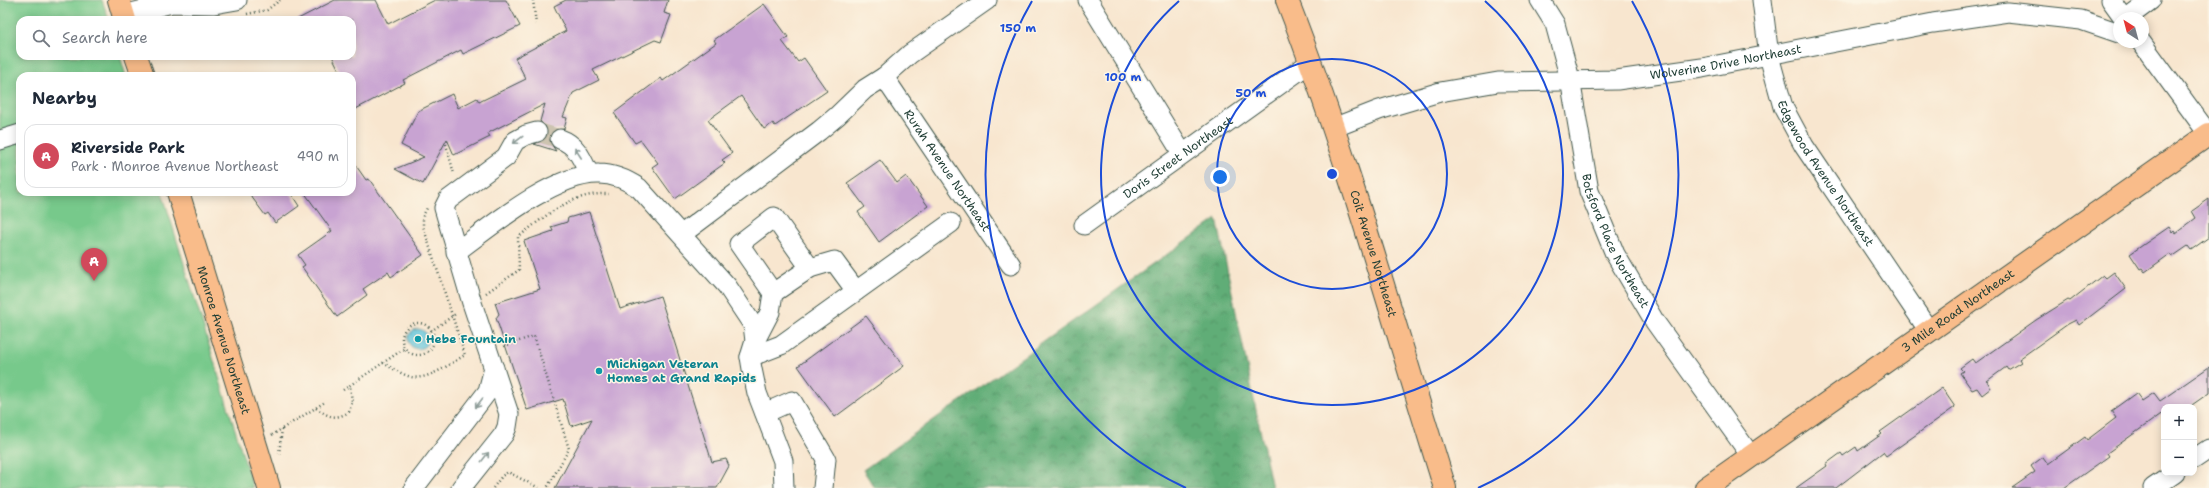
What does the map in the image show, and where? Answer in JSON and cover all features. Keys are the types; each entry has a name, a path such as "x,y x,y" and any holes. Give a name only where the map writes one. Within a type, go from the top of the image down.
{"main road":[{"name":"Coit Avenue Northeast","path":"1287,0 1311,62 1333,128 1444,488"},
{"path":"137,60 141,72"},
{"name":"3 Mile Road Northeast","path":"1706,488 2209,134"},
{"name":"Monroe Avenue Northeast","path":"179,196 269,488"}],"street":[{"path":"122,12 172,2 222,4 237,0"},
{"path":"682,234 819,131 837,116 853,98 884,77 910,54 987,0"},
{"path":"1088,0 1182,153"},
{"name":"Botsford Place Northeast","path":"1540,0 1555,24 1570,79 1588,191 1615,254 1655,322 1750,456"},
{"name":"Edgewood Avenue Northeast","path":"1762,0 1769,56 1783,106 1804,146 1929,331"},
{"path":"2112,0 2120,12"},
{"path":"2135,12 2151,0"},
{"name":"Wolverine Drive Northeast","path":"1333,128 1379,110 1440,92 1498,82 1570,79 1616,80 1769,56 1933,23 2008,12 2081,20 2113,31"},
{"path":"2145,48 2209,134"},
{"name":"Doris Street Northeast","path":"1084,225 1182,153 1311,62"},
{"name":"Rurah Avenue Northeast","path":"884,77 1011,265"},
{"path":"461,488 507,427 508,408 472,303 444,208 446,202 506,157 515,141 526,135 537,132"},
{"path":"0,140 16,135"},
{"path":"560,139 569,142 578,151 589,174"},
{"path":"456,252 537,194 589,174 606,174 632,183 647,195 682,234 741,304 753,325 753,379 782,461 784,488"},
{"path":"774,293 739,244 774,217 810,268"},
{"path":"752,349 781,344 950,223"},
{"path":"752,349 770,312 774,293 810,268 834,261 856,291"},
{"path":"414,488 488,391 494,368"},
{"path":"764,413 792,401 826,460 823,488"},
{"path":"2197,457 2209,449"},
{"path":"2154,488 2171,476"}],"path":[{"path":"533,0 536,24"},
{"path":"446,144 459,192"},
{"path":"431,331 519,270 518,237 556,209 582,196 612,194"},
{"path":"413,323 428,326 434,335 434,342 430,348 423,353 415,354 408,352 405,348 402,343 402,336 405,328 413,323"},
{"path":"502,346 534,336 569,449 548,488"},
{"path":"343,390 405,348"},
{"path":"316,408 331,418 339,417 349,412 352,402 350,385"},
{"path":"276,432 325,402"},
{"path":"278,457 282,429"},
{"path":"493,488 502,476 508,472 539,488"}],"green space":[{"path":"0,0 102,0 108,16 16,16 16,60 121,60 125,72 16,72 16,196 163,196 253,488 0,488"},
{"path":"1217,219 1272,488 875,488 863,470"}],"water":[{"name":"Hebe Fountain","path":"418,329 425,332 428,339 425,346 418,349 411,346 408,339 411,332"}],"building":[{"path":"335,0 376,0 388,24 435,0 506,0 520,26 463,54 461,50 403,80 405,83 356,109 356,72 340,72 334,60 356,60 356,16 304,16"},
{"path":"566,0 668,0 664,13 671,15 661,42 655,40 593,70 599,80 573,93 563,117 567,118 564,129 554,130 550,134 549,141 556,151 534,144 544,140 547,135 547,129 540,121 545,104 488,133 490,137 454,155 447,139 423,184 395,169 424,157 401,145 418,111 452,94 458,108 477,98 479,102 526,79 515,58 566,31 554,6"},
{"path":"764,4 788,37 782,41 798,62 804,58 827,91 775,126 773,123 764,129 741,96 708,120 732,153 722,160 725,163 675,199 652,167 658,163 641,140 635,143 614,113 661,78 663,81 716,43 714,40"},
{"path":"880,160 897,183 906,176 928,206 879,242 858,212 865,207 847,183"},
{"path":"356,166 366,180 369,179 423,255 391,277 388,272 363,289 367,295 337,317 302,267 305,265 298,255 332,231 307,196 356,196"},
{"path":"251,196 293,196 299,206 275,223 268,213 265,215"},
{"path":"2209,199 2209,237 2191,250 2188,246 2172,257 2170,254 2145,272 2142,268 2140,269 2130,254 2169,227 2172,232 2174,230 2176,233 2196,218 2192,211"},
{"name":"Michigan Veteran Homes at Grand Rapids","path":"589,212 620,309 660,296 712,462 726,459 729,466 717,488 555,488 592,419 571,426 563,399 527,410 496,318 499,314 495,303 540,289 524,241 553,231 551,227 567,222 568,218"},
{"path":"2114,272 2126,289 2079,325 2076,320 2068,324 2019,359 2021,362 2008,370 2006,367 1987,381 1991,388 1982,395 1977,388 1972,390 1960,373 1963,371 1960,368 1972,359 1975,363 1977,362 2036,320 2068,300 2070,301 2103,275 2106,278"},
{"path":"866,316 904,366 835,417 798,366"},
{"path":"2209,367 2209,393 2193,404 2161,404 2161,414 2107,453 2109,456 2064,488 2012,488 2035,472 2031,466 2043,457 2048,464 2085,437 2087,440 2116,418 2111,411 2136,393 2142,401 2154,393 2160,401"},
{"path":"1942,388 1955,407 1886,456 1883,452 1836,488 1796,488 1827,466 1826,464 1841,453 1843,456 1856,447 1858,451 1882,434 1880,432"}],"tunnel":[{"path":"537,132 560,139"}],"place":[{"name":"Riverside Park","path":"94,281"},
{"name":"Hebe Fountain","path":"418,339"},
{"name":"Michigan Veteran Homes at Grand Rapids","path":"599,371"}]}
